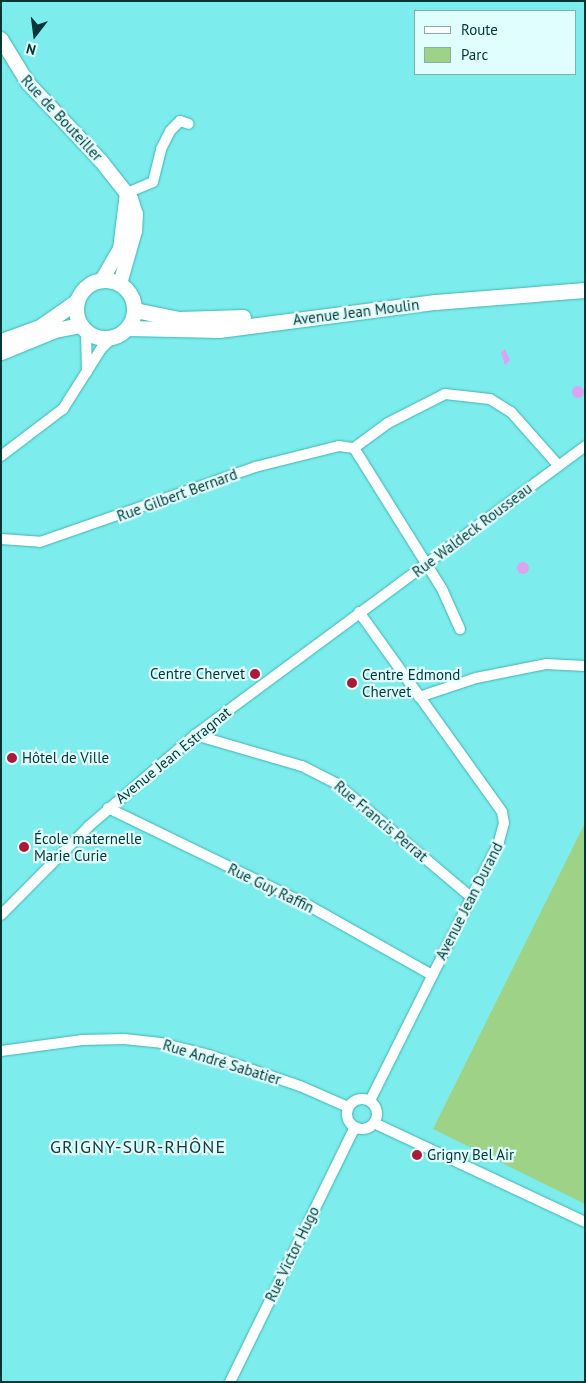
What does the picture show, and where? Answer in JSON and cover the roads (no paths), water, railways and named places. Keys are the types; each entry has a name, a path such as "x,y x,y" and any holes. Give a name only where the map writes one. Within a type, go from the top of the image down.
{"main road":[{"path":"1,341 40,327 77,301 86,286 102,280 120,284 131,295 135,310 128,328 112,338 102,338 83,328 55,330 1,352"},
{"name":"Avenue Jean Moulin","path":"135,310 179,318 211,320 585,280"},
{"name":"Avenue Jean Moulin","path":"128,328 219,330 435,302 585,290"},
{"path":"77,301 83,328"}],"street":[{"name":"Rue de Bouteiller","path":"1,39 28,84 102,161 127,193 135,207 136,222 120,284"},
{"path":"102,280 120,249 127,193 153,182 161,149 170,131 180,121 189,124"},
{"path":"83,328 87,372"},
{"path":"1,456 63,409 112,338"},
{"path":"460,629 428,564 354,448 388,423 445,394 468,396 490,399 512,412 558,466"},
{"name":"Rue Gilbert Bernard","path":"1,538 40,542 255,467 339,446 354,448"},
{"name":"Rue Waldeck Rousseau","path":"359,612 428,564 585,446"},
{"name":"Avenue Jean Durand","path":"359,612 504,818 499,842 370,1101"},
{"name":"Avenue Jean Estragnat","path":"1,915 108,808 195,735 359,612"},
{"path":"419,697 476,678 538,666 585,666"},
{"name":"Rue Francis Perrat","path":"195,735 302,766 336,783 471,897"},
{"name":"Rue Guy Raffin","path":"108,808 297,900 432,975"},
{"name":"Rue André Sabatier","path":"1,1050 82,1040 161,1043 209,1055 300,1086 348,1107"},
{"path":"360,1098 370,1101 377,1111 374,1123 365,1128 355,1127 348,1118 348,1107 360,1098"},
{"path":"374,1123 585,1222"},
{"name":"Rue Victor Hugo","path":"230,1382 355,1127"}],"place":[{"name":"Centre Chervet","path":"255,674"},
{"name":"Centre Edmond Chervet","path":"352,683"},
{"name":"Hôtel de Ville","path":"12,758"},
{"name":"École maternelle Marie Curie","path":"24,847"},
{"name":"Grigny Bel Air","path":"417,1155"}],"district":[{"name":"GRIGNY-SUR-RHÔNE","path":"138,1147"}]}
